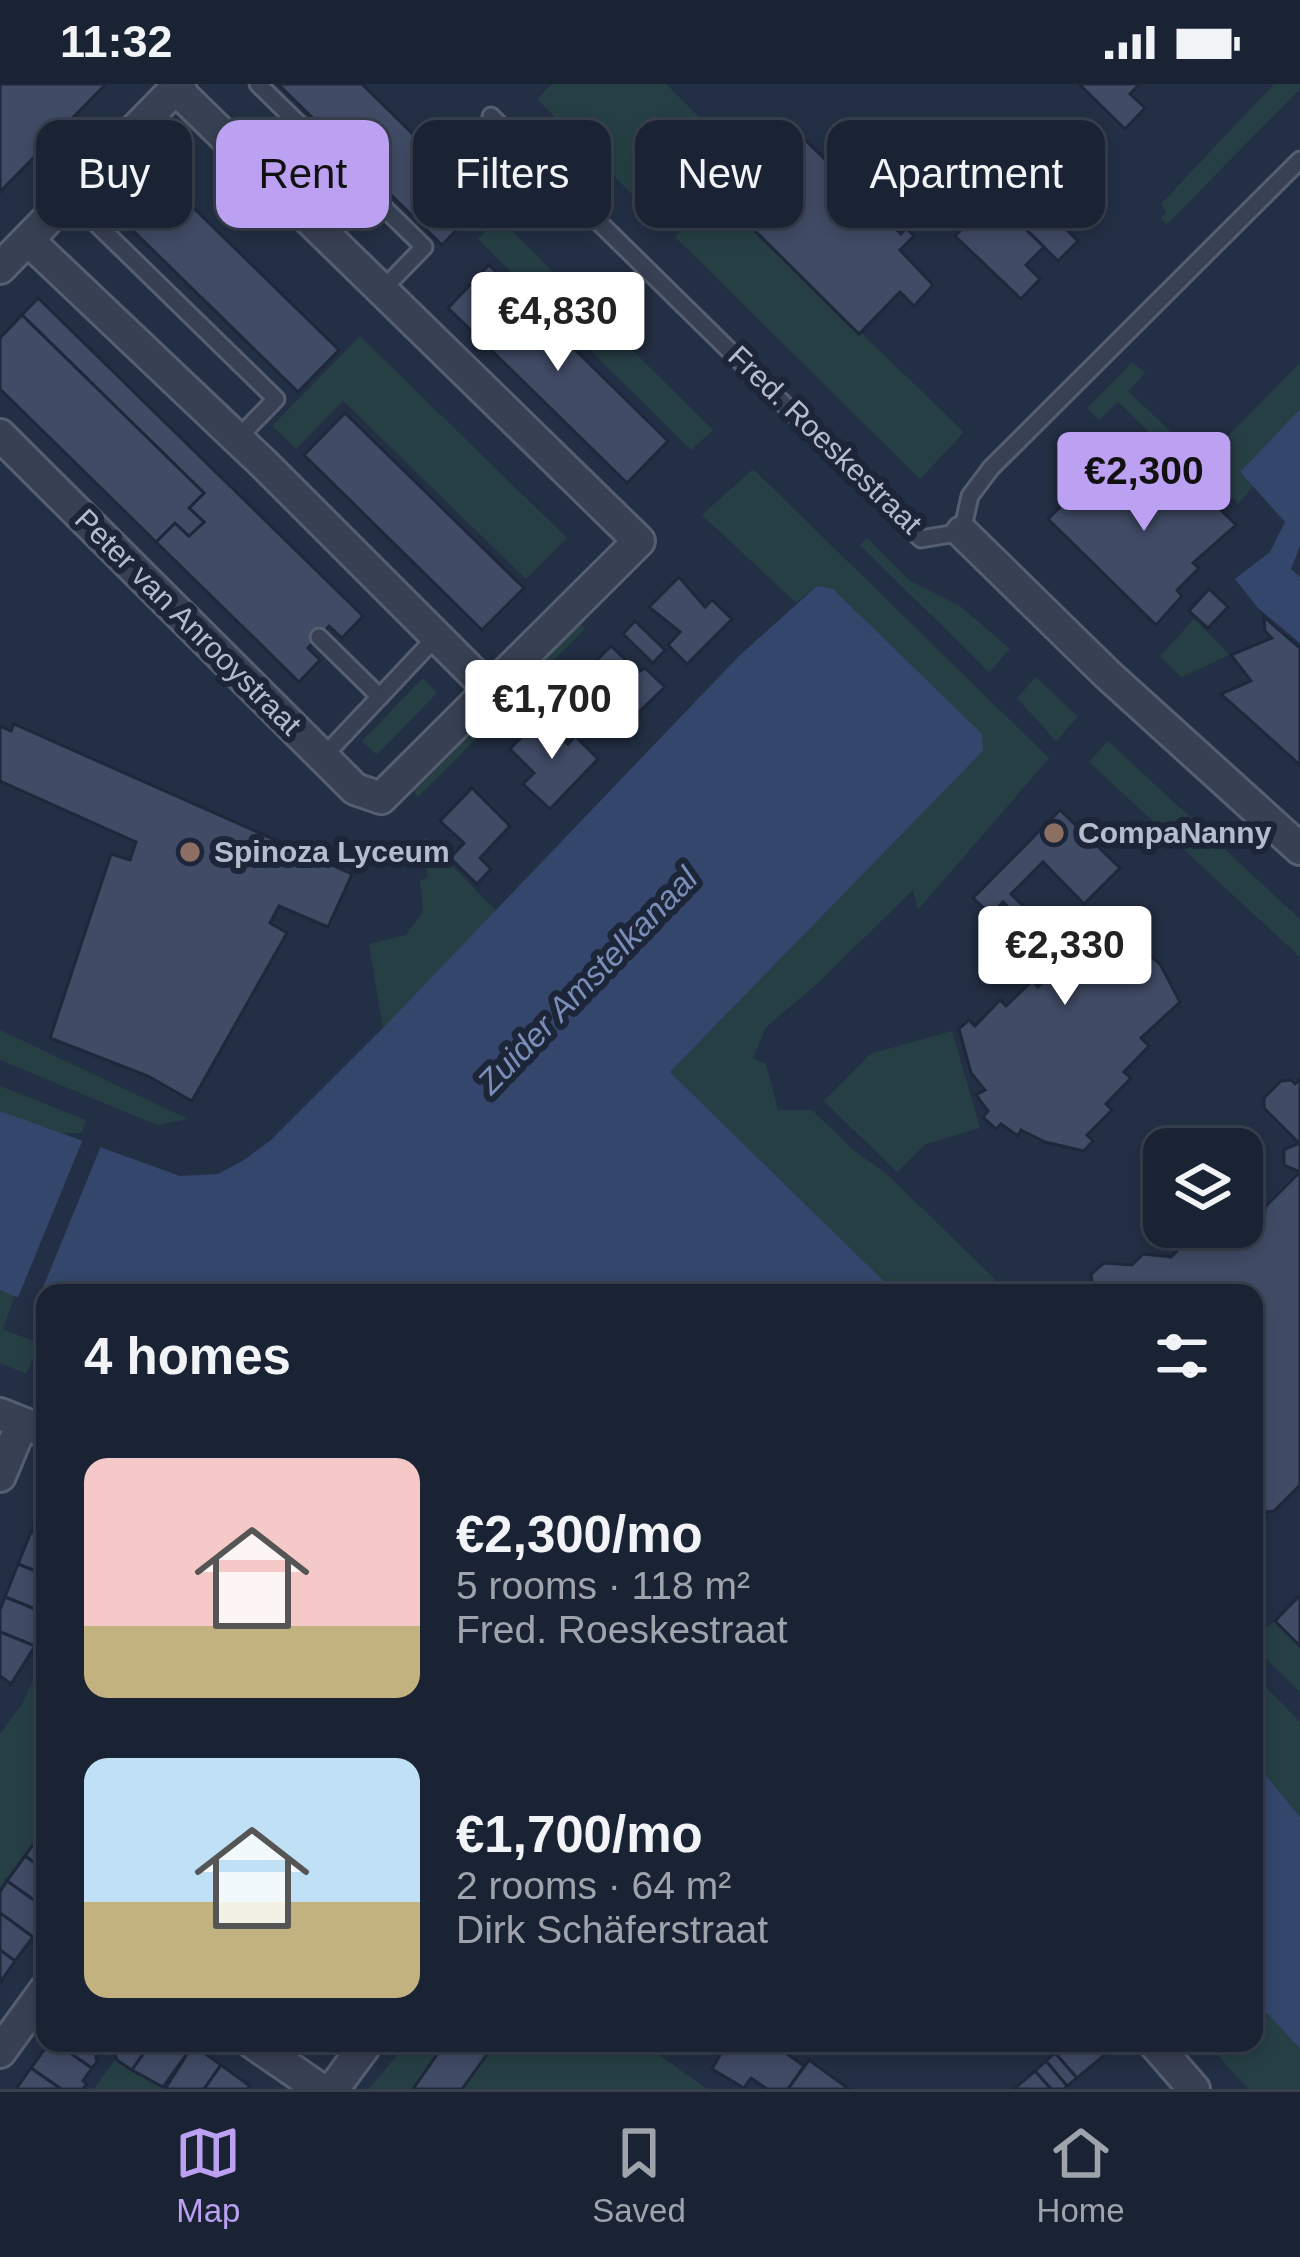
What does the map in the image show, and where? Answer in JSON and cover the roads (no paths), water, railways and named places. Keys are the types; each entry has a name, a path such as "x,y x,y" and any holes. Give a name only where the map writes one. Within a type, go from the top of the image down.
{"street":[{"path":"28,240 490,689 638,541 380,292 178,87 145,120"},
{"path":"0,268 39,228"},
{"name":"Peter van Anrooystraat","path":"0,435 356,789 381,799 490,689"},
{"name":"Fred. Roeskestraat","path":"962,532 1107,674 1300,849"},
{"path":"0,1476 22,1423"},
{"path":"0,2052 36,2002"},
{"path":"266,2052 320,2089"},
{"path":"333,2089 361,2052"},
{"path":"1160,2052 1181,2085"}],"lane":[{"path":"258,84 424,247 380,292"},
{"name":"Fred. Roeskestraat","path":"491,116 921,538 962,532 970,496 991,468 1300,160"},
{"path":"101,228 276,399 237,439"},
{"path":"323,757 437,636"},
{"path":"319,637 380,697"}],"water":[{"path":"1300,409 1300,546 1291,569 1300,577 1300,643 1258,608 1235,579 1270,552 1285,522 1240,472"},
{"name":"Zuider Amstelkanaal","path":"817,586 833,589 982,734 983,751 670,1072 887,1284 36,1284 36,1305 0,1290 0,1111 180,1176 218,1174 244,1160 271,1140 383,1028 740,655"},
{"path":"1263,1772 1300,1817 1300,2049 1263,2009"}],"place":[{"name":"CompaNanny","path":"1054,833"},
{"name":"Spinoza Lyceum","path":"190,852"}]}
